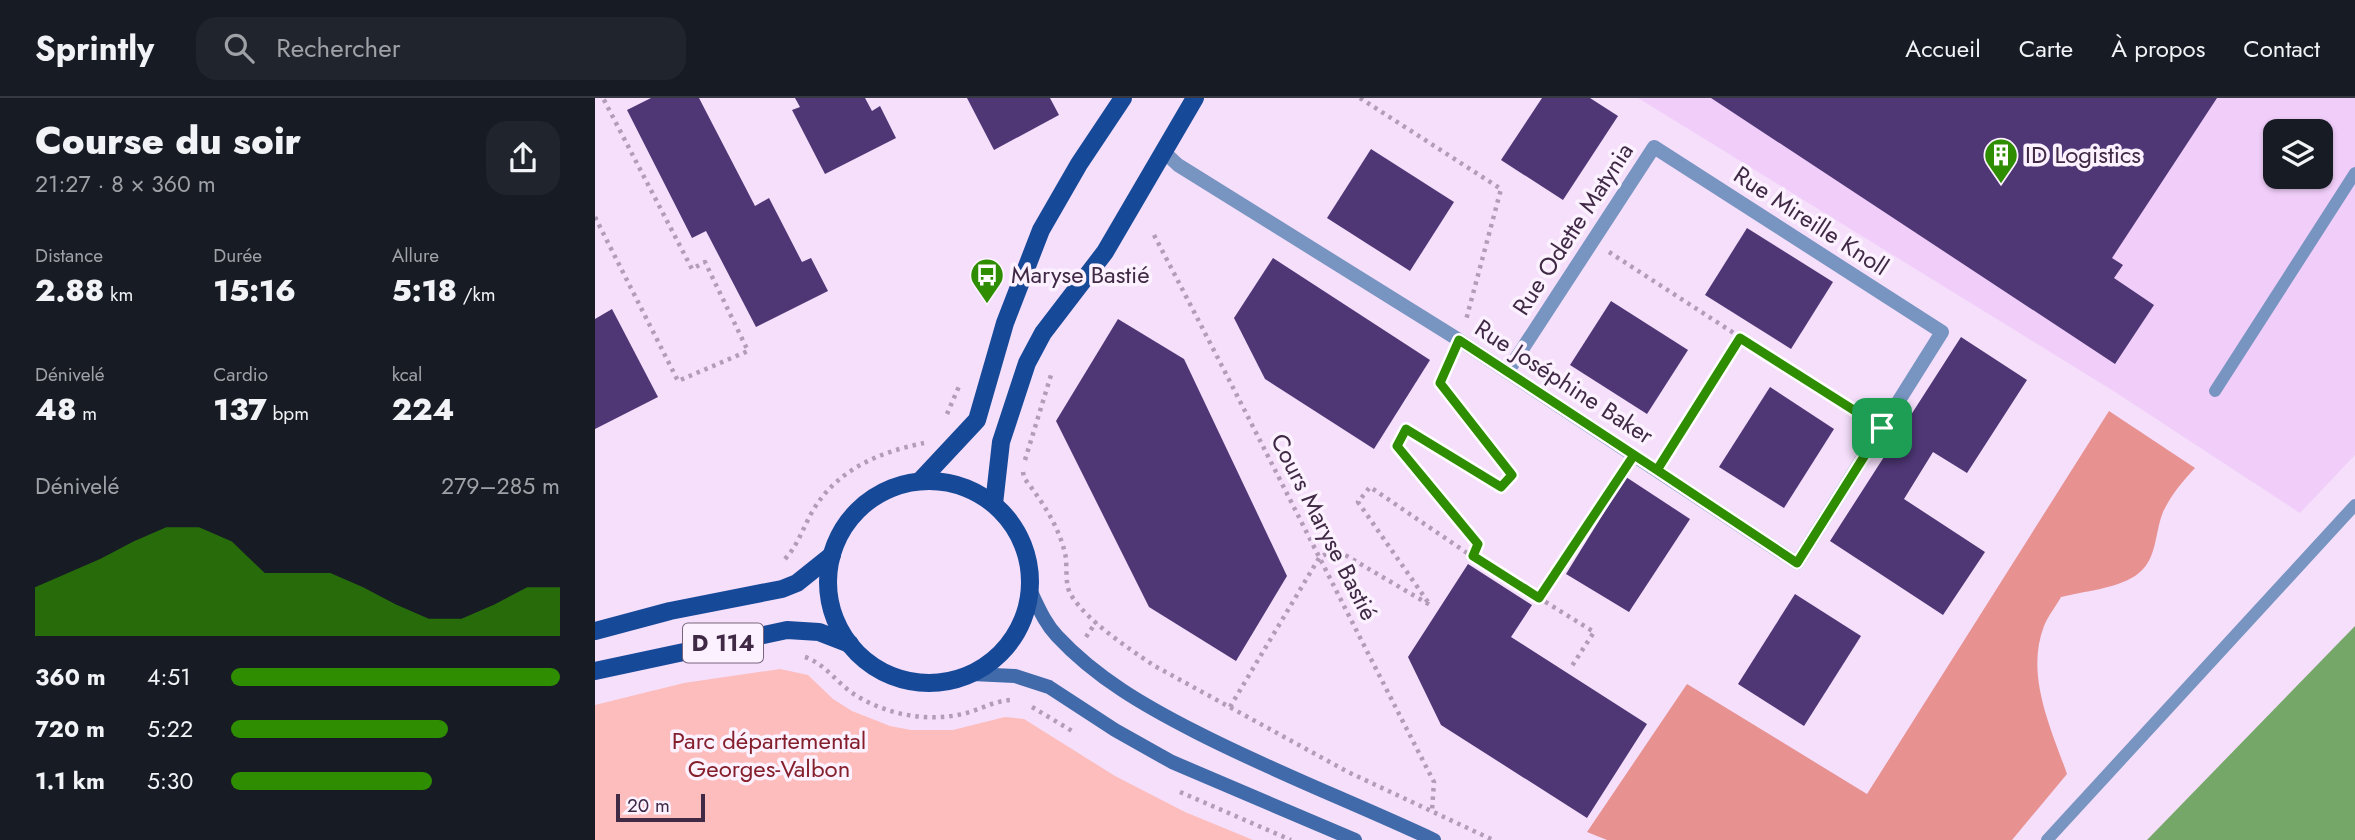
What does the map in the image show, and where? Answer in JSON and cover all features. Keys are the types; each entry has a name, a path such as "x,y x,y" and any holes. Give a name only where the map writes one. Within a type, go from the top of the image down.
{"main road":[{"path":"921,481 977,420 1005,323 1041,230 1079,164 1123,98"},
{"path":"994,504 1001,442 1027,363 1043,333 1105,252 1195,98"},
{"path":"1030,590 1021,624 1001,653 972,674 946,682 919,682 893,676 869,663 850,644 838,624 830,602 828,578 832,555 841,532 865,504 897,486 921,481 947,482 972,490 994,504 1018,534 1026,552 1030,590 1045,621 1056,635 1109,682 1147,708 1262,766 1427,837"},
{"name":"D 114","path":"595,631 670,611 782,589 797,583 832,555"},
{"name":"D 114","path":"595,671 787,630 819,632 850,644"},
{"path":"972,674 1015,676 1049,687 1115,730 1173,762 1355,840"}],"street":[{"name":"Rue Odette Matynia","path":"1508,372 1654,147"},
{"name":"Rue Mireille Knoll","path":"1654,147 1942,332 1882,428"},
{"name":"Rue Joséphine Baker","path":"1163,151 1178,164 1244,207 1459,340 1797,563 1882,428"}],"lane":[{"path":"2215,391 2355,173"},
{"path":"2047,840 2355,505"}],"path":[{"path":"595,217 678,381 748,351 705,261 692,269 603,98"},
{"path":"1360,98 1501,189 1471,306 1440,383 1512,475 1501,487 1406,429 1397,446 1478,544 1473,556"},
{"name":"Cours Maryse Bastié","path":"1154,235 1282,479 1319,558 1434,782 1427,837"},
{"path":"1592,241 1882,428"},
{"path":"1657,470 1740,338"},
{"path":"1055,363 1023,470 1024,478 1049,513 1059,533 1066,556 1067,585 1071,596 1096,622 1153,665 1348,772 1493,840"},
{"path":"778,563 796,545 820,499 851,469 889,452 933,440"},
{"path":"1001,442 1028,450"},
{"path":"1539,598 1634,455"},
{"path":"1230,707 1319,558 1335,549 1430,606 1358,502 1370,487 1594,632 1570,669"},
{"path":"801,655 813,659 825,668 837,684 858,697 886,710 914,717 964,714 1013,700"},
{"path":"1024,703 1034,708"}],"shaded area":[{"path":"1638,98 2355,98 2355,455 2300,513 2115,392"},
{"path":"2109,411 2195,468 2166,506 2152,555 2142,570 2118,584 2061,597 2046,622 2039,645 2039,682 2042,701 2067,774 2012,840 1607,840 1587,832 1687,684 1867,794"},
{"path":"2355,626 2355,840 2147,840"}],"green space":[{"name":"Parc départemental Georges-Valbon","path":"780,669 808,675 833,699 852,711 890,726 911,730 953,730 1005,717 1024,719 1115,776 1185,812 1253,840 595,840 595,705 684,683"}],"building":[{"path":"651,98 699,98 755,206 769,198 802,262 811,258 828,291 756,327 706,231 692,238 627,110"},
{"path":"795,98 865,98 872,111 880,106 896,138 825,174 792,110 800,107"},
{"path":"967,98 1050,98 1059,115 994,150"},
{"path":"1542,98 1590,98 1618,116 1563,200 1501,160"},
{"name":"ID Logistics","path":"1711,98 2217,98 2112,258 2123,265 2114,278 2154,305 2115,364"},
{"path":"1371,149 1454,202 1410,271 1327,218"},
{"path":"1747,228 1833,282 1791,349 1705,295"},
{"path":"1273,258 1430,360 1374,449 1265,379 1234,318"},
{"path":"1611,301 1688,350 1647,414 1570,365"},
{"path":"612,309 658,397 595,429 595,319"},
{"path":"1118,319 1184,359 1287,576 1236,661 1149,607 1056,421"},
{"path":"1961,337 2027,380 1967,473 1933,452 1904,499 1985,552 1943,615 1830,541"},
{"path":"1770,387 1834,429 1784,508 1719,467"},
{"path":"1626,477 1690,519 1629,612 1566,574"},
{"path":"1468,564 1532,605 1511,637 1647,724 1587,818 1441,725 1408,657"},
{"path":"1795,594 1861,636 1804,726 1738,684"}],"place":[{"name":"ID Logistics","path":"2001,185"},
{"name":"Maryse Bastié","path":"987,305"}],"route":[{"path":"1882,428 1740,338 1657,470 1634,455 1539,598 1473,556 1478,544 1397,446 1406,429 1501,487 1512,475 1440,383 1459,340 1657,470 1797,563 1882,428"}]}
